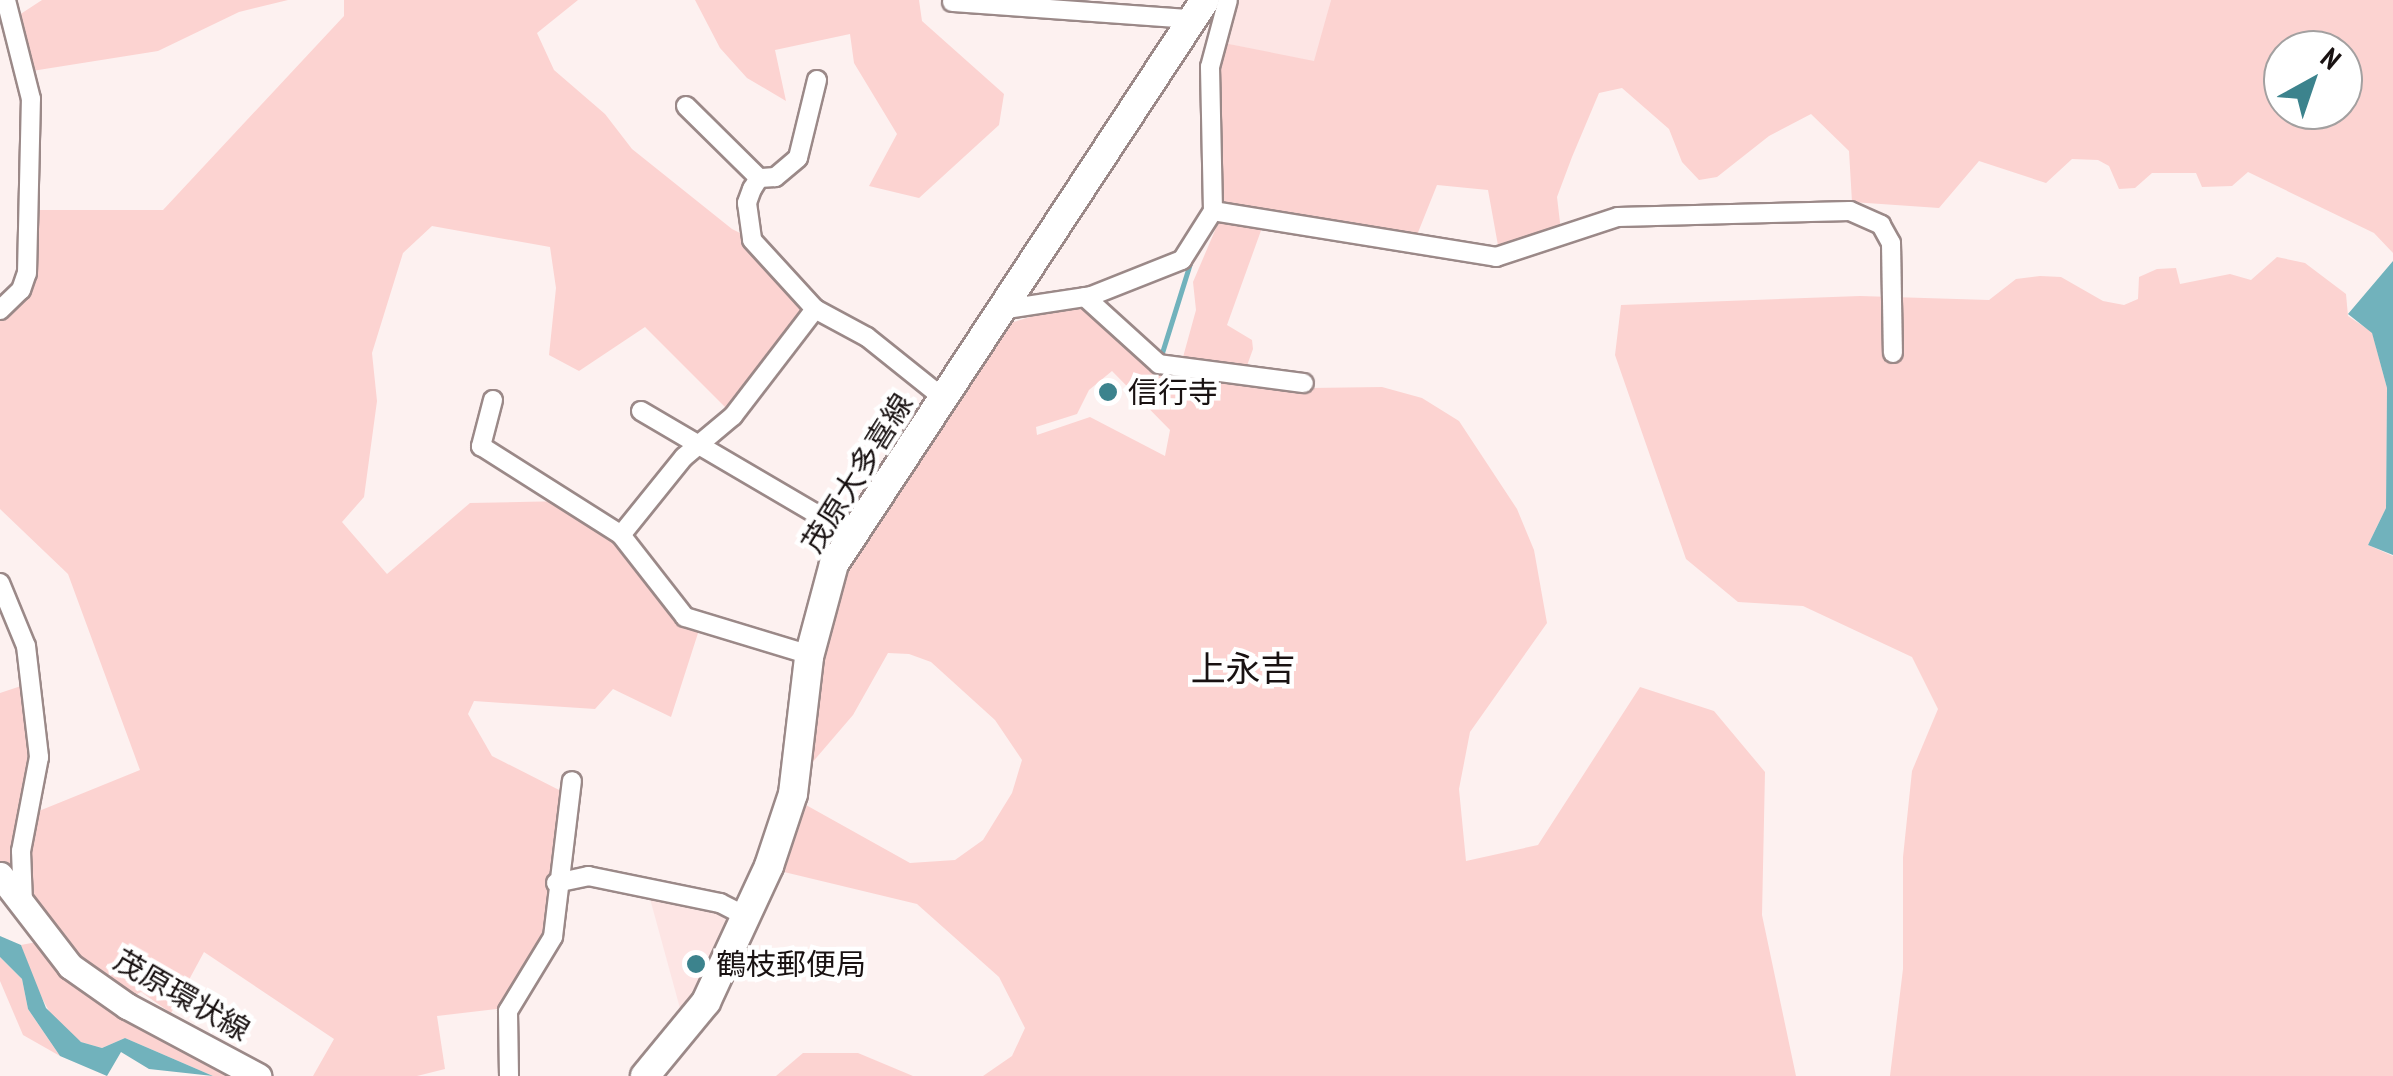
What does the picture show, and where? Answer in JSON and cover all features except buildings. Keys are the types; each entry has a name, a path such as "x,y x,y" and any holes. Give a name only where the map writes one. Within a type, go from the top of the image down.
{"main road":[{"name":"茂原大多喜線","path":"645,1076 706,1002 747,917 793,794 810,654 834,564 1199,9"},
{"name":"茂原環状線","path":"0,874 70,966 127,1006 258,1076"}],"street":[{"path":"0,310 21,290 26,274 31,99 6,0"},
{"path":"1000,310 1085,298 1172,268 1213,211 1210,67 1228,0"},
{"path":"952,2 1199,9"},
{"path":"686,106 759,178 775,177 798,158 817,80"},
{"path":"759,178 747,203 752,240 815,308 856,329 942,397"},
{"path":"1213,211 1496,257 1618,217 1850,211 1881,225 1891,242 1894,353"},
{"path":"1085,298 1159,364 1304,383"},
{"path":"622,535 698,445 733,416 815,308"},
{"path":"493,400 481,446 622,535 685,617 810,654"},
{"path":"641,411 698,445 750,469 851,534"},
{"path":"0,583 26,646 39,756 20,851 23,904"},
{"path":"509,1076 508,1011 553,937 556,882 572,781"},
{"path":"556,882 588,876 720,903 747,917"}],"shaded area":[{"path":"42,0 288,0 239,12 158,51 32,71 16,17"},
{"path":"344,0 578,0 537,33 554,70 605,114 632,149 732,229 760,243 814,303 732,414 645,327 579,371 549,355 556,288 550,247 432,226 403,253 372,353 377,401 364,497 342,522 387,574 470,503 565,501 634,552 684,623 699,630 671,717 613,689 595,709 474,701 468,714 492,756 563,792 549,935 505,1008 437,1016 445,1069 417,1076 313,1076 334,1039 204,952 171,1013 141,992 128,999 73,956 31,899 25,861 34,813 140,770 68,574 0,509 0,319 21,298 29,210 163,210 344,16"},
{"path":"695,0 919,0 922,21 1004,94 999,125 919,198 869,186 897,134 854,63 850,34 775,50 786,101 747,78 720,48"},
{"path":"1233,0 1331,0 1315,62 1219,42"},
{"path":"1331,0 2393,0 2393,253 2374,233 2248,172 2232,186 2202,187 2196,173 2152,173 2135,188 2119,189 2109,166 2098,160 2072,159 2046,183 1979,161 1939,208 1852,202 1849,151 1811,114 1769,136 1717,177 1699,180 1682,162 1669,129 1622,88 1599,93 1557,197 1561,231 1499,251 1488,190 1437,185 1415,240 1227,209 1217,199 1219,42 1314,61"},
{"path":"1228,217 1263,225 1227,325 1252,340 1253,349 1245,371 1180,368 1196,310 1193,282 1219,221"},
{"path":"2277,257 2305,263 2346,294 2348,316 2372,332 2387,388 2386,508 2368,545 2393,556 2393,1076 1890,1076 1903,969 1903,857 1912,771 1938,709 1912,657 1803,606 1738,602 1686,559 1615,355 1621,305 1860,296 1989,300 2016,279 2040,276 2061,277 2103,301 2124,305 2138,299 2139,277 2157,269 2176,268 2180,284 2230,274 2251,280"},
{"path":"1083,301 1157,366 1310,388 1382,387 1422,398 1459,421 1517,509 1534,550 1547,623 1470,732 1459,789 1466,861 1538,845 1640,687 1714,711 1765,772 1762,915 1796,1076 983,1076 1012,1056 1025,1028 999,977 917,904 784,872 806,805 910,863 955,860 983,840 1012,793 1022,760 995,720 931,662 909,654 888,653 853,715 811,764 826,640 843,579 863,542 1007,324","holes":["1112,371 1170,430 1165,456 1090,417 1037,435 1036,427 1077,414 1089,390"]},
{"path":"27,684 32,760 17,876 0,867 0,693"},
{"path":"649,895 712,905 738,918 684,1023"},
{"path":"42,941 237,1076 213,1076 125,1038 102,1048 81,1042 55,1022 37,989 21,945"},
{"path":"0,957 22,979 28,1009 60,1056 23,1035 0,981"},
{"path":"803,1053 858,1053 913,1076 776,1076"}],"water":[{"path":"2393,261 2393,555 2368,545 2386,508 2387,388 2372,333 2348,314"},
{"path":"0,936 21,945 46,1008 81,1042 102,1048 125,1038 213,1076 149,1069 121,1052 107,1076 60,1056 28,1009 22,979 0,957"}],"waterway":[{"path":"1160,359 1190,263"}],"place":[{"name":"信行寺","path":"1108,392"},
{"name":"鶴枝郵便局","path":"696,964"}],"district":[{"name":"上永吉","path":"1243,668"}]}
